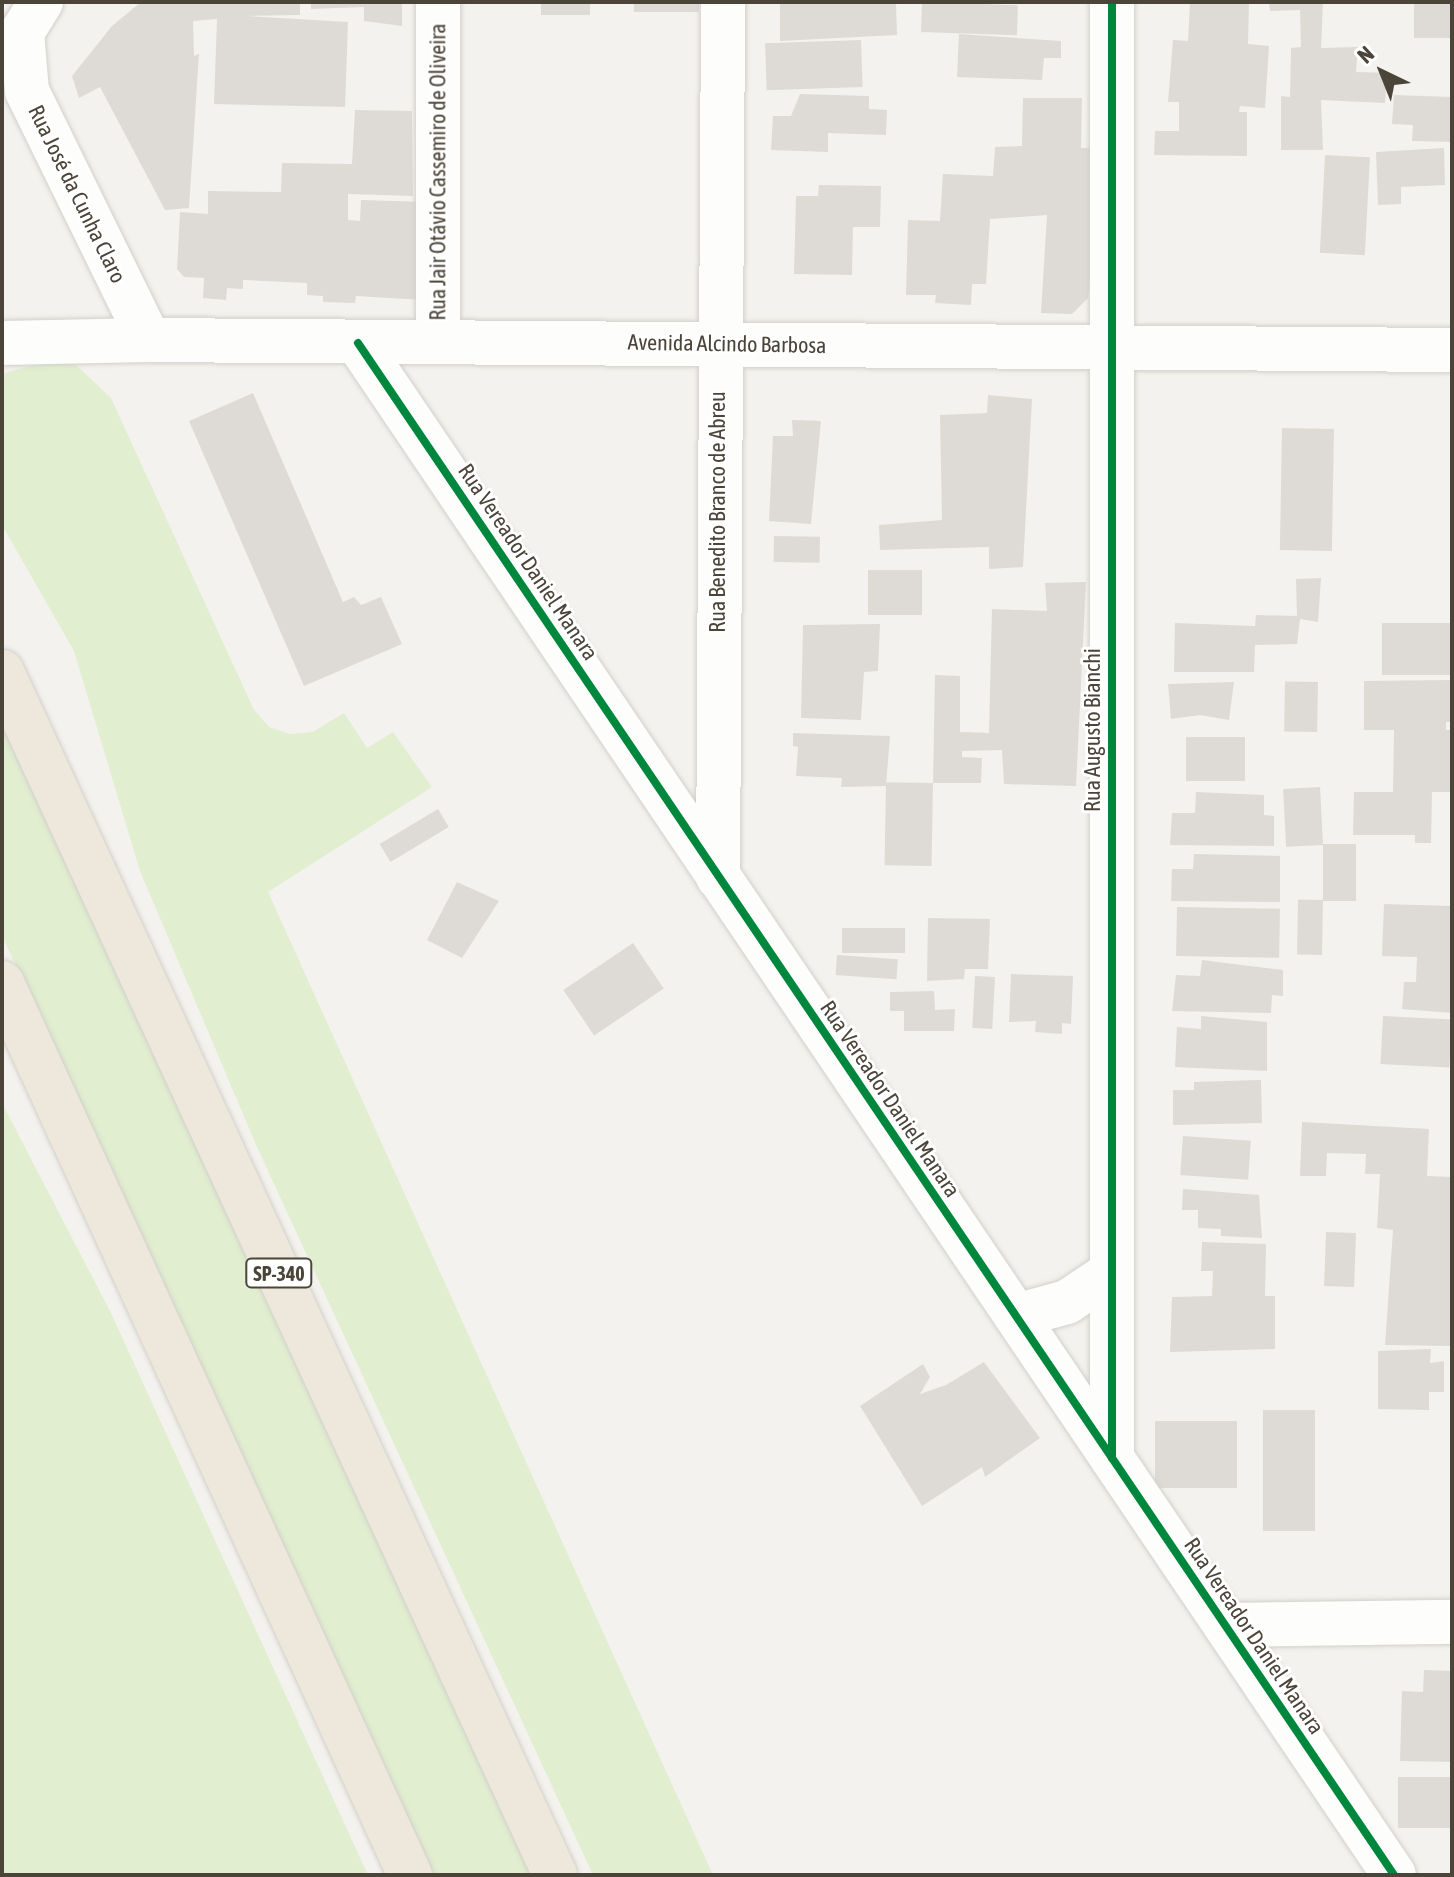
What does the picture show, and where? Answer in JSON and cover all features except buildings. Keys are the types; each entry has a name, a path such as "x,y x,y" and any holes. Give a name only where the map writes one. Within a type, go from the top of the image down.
{"highway":[{"name":"SP-340","path":"2,672 555,1875"},
{"path":"2,983 410,1875"}],"street":[{"name":"Rua José da Cunha Claro","path":"41,2 22,32 27,91 149,340"},
{"name":"Rua Jair Otávio Cassemiro de Oliveira","path":"438,2 438,342"},
{"name":"Rua Benedito Branco de Abreu","path":"718,877 723,2"},
{"name":"Rua Augusto Bianchi","path":"1112,2 1112,1458"},
{"name":"Avenida Alcindo Barbosa","path":"2,343 149,340 1452,350"},
{"name":"Rua Vereador Daniel Manara","path":"358,343 1394,1875"},
{"path":"1016,1316 1067,1302 1112,1272"},
{"path":"1226,1625 1452,1622"}],"green space":[{"path":"53,359 75,364 111,398 254,710 269,727 289,734 313,732 344,713 367,748 393,732 432,787 268,892 713,1875 593,1875 257,1147 140,871 74,651 2,525 2,374"},
{"path":"2,718 533,1875 434,1875 63,1070 2,935"},
{"path":"2,1103 111,1313 368,1875 2,1875"}],"cycle path":[{"path":"1112,2 1112,1458"},
{"path":"358,343 1394,1875"}]}
